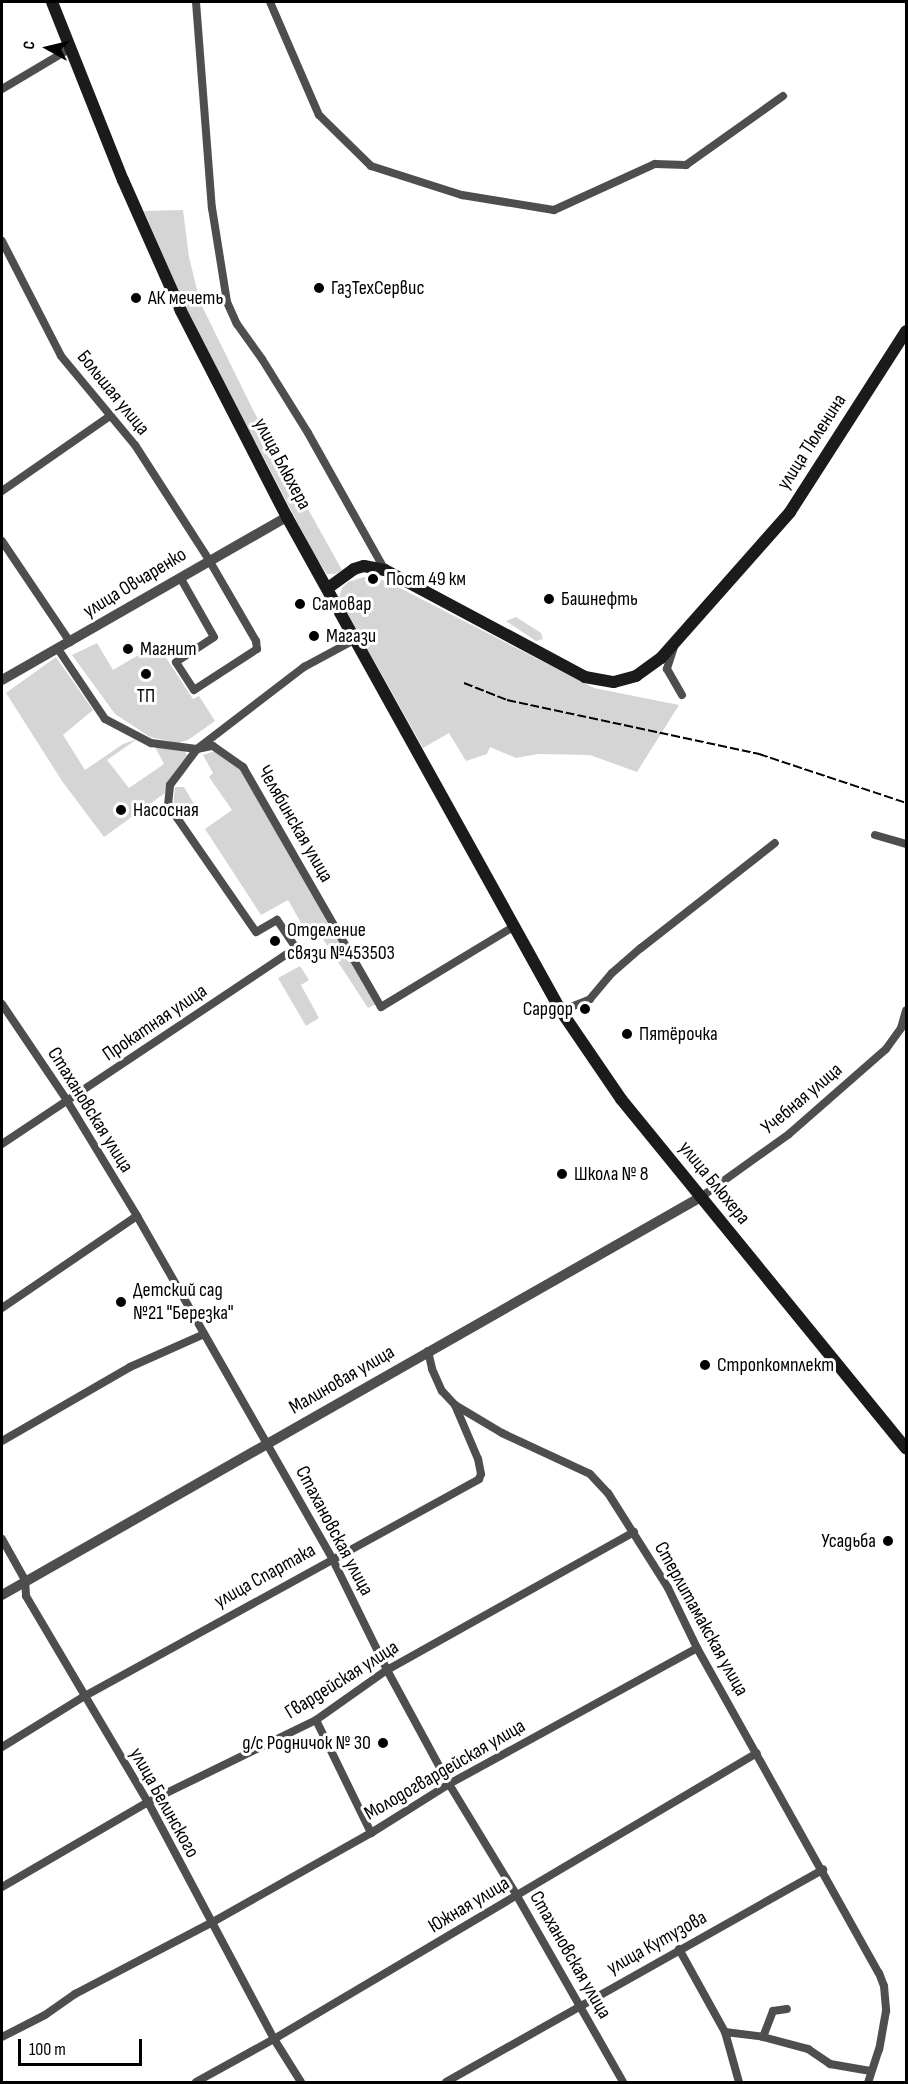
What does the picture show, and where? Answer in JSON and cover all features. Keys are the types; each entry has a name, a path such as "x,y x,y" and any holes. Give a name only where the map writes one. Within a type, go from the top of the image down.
{"main road":[{"name":"улица Блюхера","path":"52,2 123,180 181,311 287,517 561,1011 621,1099 906,1448"},
{"name":"улица Тюленина","path":"385,570 575,672 597,680 614,682 636,676 661,658 790,512 906,331"},
{"path":"328,588 354,569 364,567 385,570"}],"street":[{"path":"196,2 212,208 227,302 237,324 262,359 314,443 385,570"},
{"path":"270,2 319,115 371,166 462,195 554,210 655,164 686,165 783,96"},
{"path":"2,89 70,48"},
{"name":"Большая улица","path":"2,241 61,356 71,371 91,390 135,445 209,560 256,641 256,649 194,690 176,662 214,637 181,579"},
{"path":"2,491 110,416"},
{"name":"улица Овчаренко","path":"2,680 287,517"},
{"path":"2,541 70,642"},
{"path":"197,749 304,667 356,639"},
{"path":"676,641 667,669 682,695"},
{"name":"Челябинская улица","path":"58,650 105,718 151,742 197,749 213,746 243,767 266,802 381,1007 513,927"},
{"name":"Прокатная улица","path":"2,1144 66,1099 296,948 277,920 256,932 168,805 170,785 197,749"},
{"path":"875,835 906,844"},
{"path":"561,1011 590,999 612,973 641,948 775,843"},
{"name":"Стахановская улица","path":"2,1004 66,1099 137,1216 332,1558 387,1670 449,1784 517,1896 623,2082"},
{"name":"Учебная улица","path":"701,1197 789,1134 886,1049 901,1028 906,1011"},
{"name":"Малиновая улица","path":"2,1595 701,1197"},
{"path":"2,1308 137,1216"},
{"path":"2,1441 130,1367 204,1334"},
{"name":"Стерлитамакская улица","path":"428,1351 432,1369 442,1391 455,1405 502,1433 590,1474 608,1493 668,1588 697,1648 879,1973 884,1986 886,2011 879,2049 870,2070 868,2082"},
{"name":"улица Спартака","path":"2,1747 83,1697 479,1479 481,1474 478,1459 455,1405"},
{"name":"Гвардейская улица","path":"2,1887 148,1802 316,1720 387,1670 634,1532"},
{"name":"улица Белинского","path":"2,1539 25,1580 26,1596 83,1697 148,1802 274,2039 301,2082"},
{"name":"Молодогвардейская улица","path":"2,2037 45,2015 75,1994 211,1923 371,1833 449,1784 697,1648"},
{"path":"316,1720 371,1833"},
{"name":"Южная улица","path":"196,2082 274,2039 757,1753"},
{"name":"улица Кутузова","path":"446,2082 823,1870"},
{"path":"679,1949 726,2032 739,2082"},
{"path":"763,2037 773,2011 788,2009"},
{"path":"726,2032 763,2037 808,2049 830,2064 870,2070"}],"shaded area":[{"path":"183,210 189,257 200,302 254,412 342,570 335,574 327,574 315,556 182,301 144,211"},
{"path":"364,577 376,577 400,588 594,688 679,705 637,772 590,755 538,754 516,758 490,747 487,754 466,761 449,733 423,748 339,598 342,588 348,582"},
{"path":"516,617 541,633 543,639 536,641 506,621"},
{"path":"97,643 113,670 157,644 193,699 199,696 215,721 188,740 178,743 150,737 115,714 72,655"},
{"path":"56,657 93,710 63,735 85,770 123,744 137,739 107,760 129,788 164,764 154,745 185,751 187,755 168,782 165,793 104,837 62,781 6,693"},
{"path":"215,751 242,770 376,1004 368,1008 323,939 308,935 288,900 261,915 205,829 232,810 209,777 213,773 203,755"},
{"path":"175,787 184,787 197,809 185,817 180,809 175,811 173,808"},
{"path":"300,966 309,980 301,985 319,1018 306,1026 278,978"}],"railway":[{"path":"464,683 507,700 759,754 906,803"}],"place":[{"name":"ГазТехСервис","path":"319,288"},
{"name":"АК мечеть","path":"136,298"},
{"name":"Пост 49 км","path":"373,579"},
{"name":"Башнефть","path":"549,599"},
{"name":"Самовар","path":"300,604"},
{"name":"Магази","path":"314,636"},
{"name":"Магнит","path":"128,649"},
{"name":"ТП","path":"146,674"},
{"name":"Насосная","path":"121,810"},
{"name":"Отделение связи №453503","path":"275,941"},
{"name":"Сардор","path":"585,1009"},
{"name":"Пятёрочка","path":"627,1034"},
{"name":"Школа № 8","path":"562,1174"},
{"name":"Детский сад №21 \"Березка\"","path":"121,1302"},
{"name":"Стропкомплект","path":"705,1365"},
{"name":"Усадьба","path":"888,1541"},
{"name":"д/с Родничок № 30","path":"383,1743"}]}
